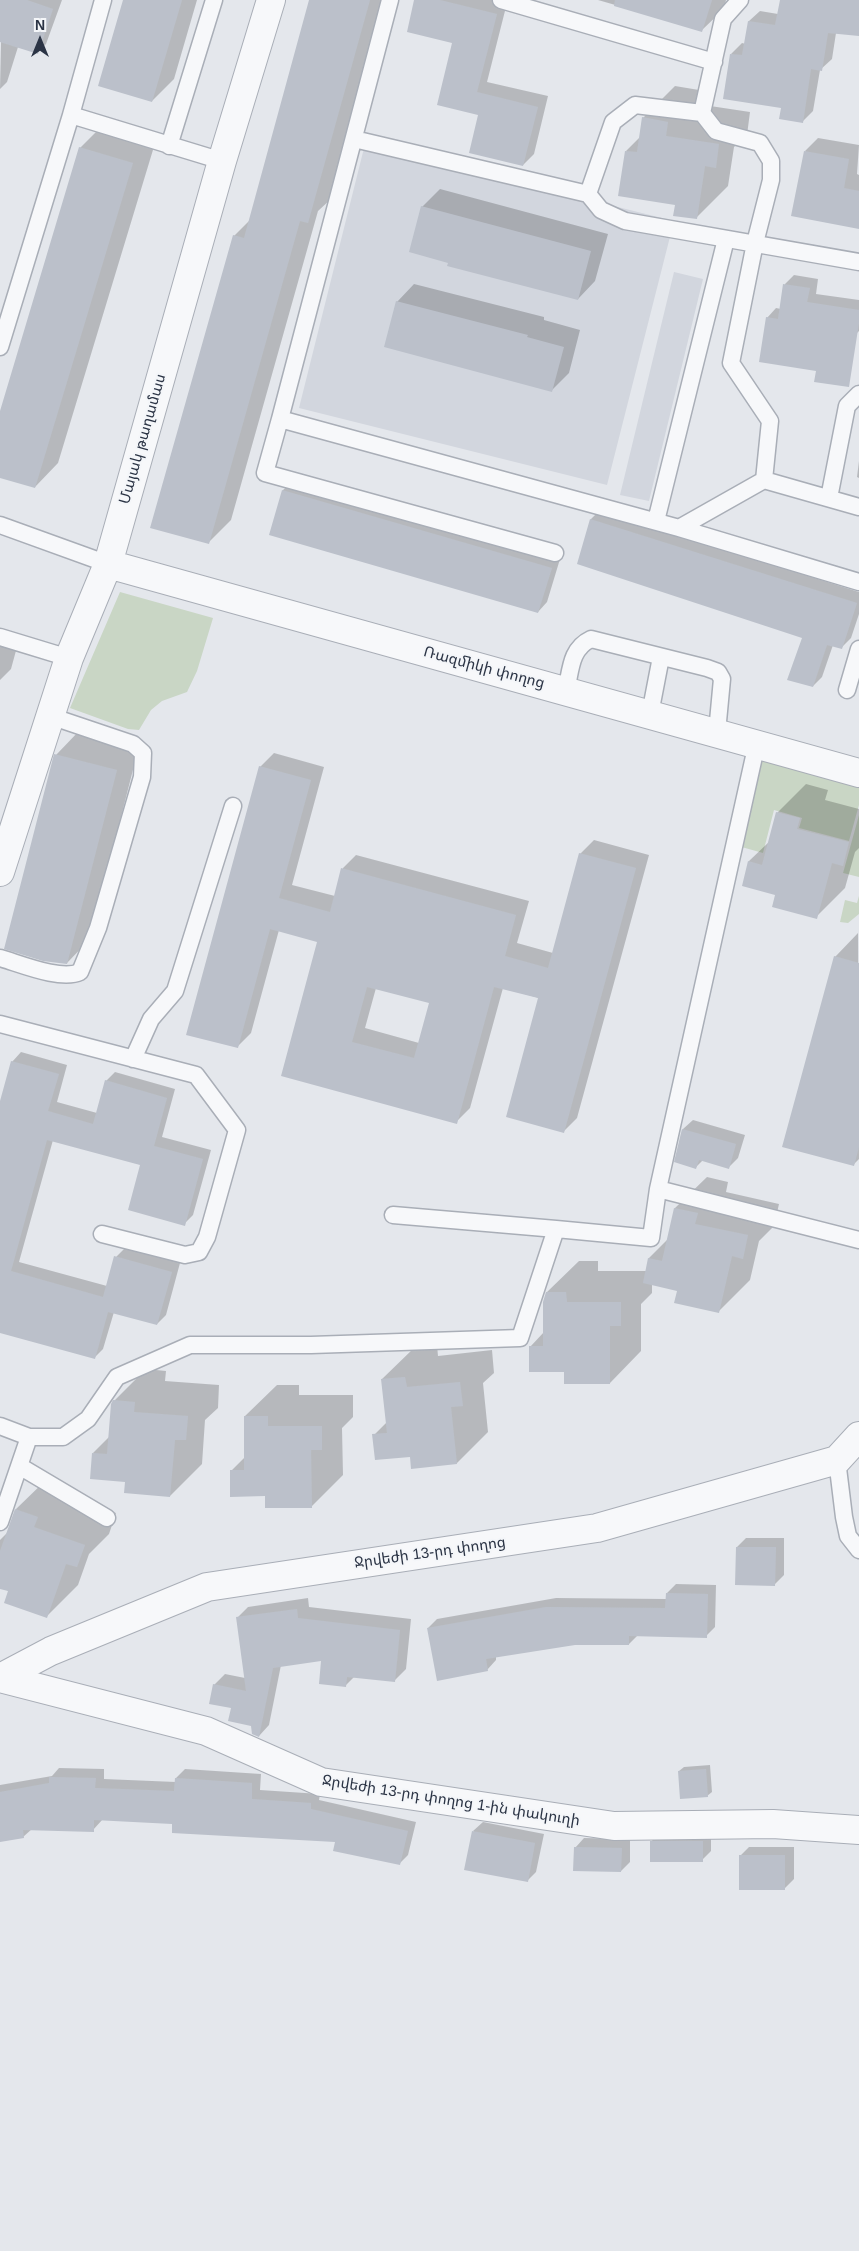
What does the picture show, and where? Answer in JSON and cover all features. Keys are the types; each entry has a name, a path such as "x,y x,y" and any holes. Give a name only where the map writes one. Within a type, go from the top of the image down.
{"street":[{"name":"Մայակ թաղամաս","path":"0,872 6,827 50,716 69,658 108,564 222,161 271,0"},
{"name":"Ռազմիկի փողոց","path":"108,564 757,743 859,773"},
{"path":"837,1460 859,1436"},
{"name":"Ջրվեժի 13-րդ փողոց","path":"0,1678 52,1651 207,1587 597,1528 837,1460"},
{"name":"Ջրվեժի 13-րդ փողոց 1-ին փակուղի","path":"0,1678 206,1731 321,1782 614,1826 773,1824 859,1830"}],"lane":[{"path":"0,347 71,115 103,0"},
{"path":"169,146 214,0"},
{"path":"390,0 265,473 555,553"},
{"path":"501,0 714,62"},
{"path":"702,113 723,19 740,0"},
{"path":"588,194 613,122 635,105 702,113 716,131 760,143 771,160 771,180 755,243 731,363 770,421 764,480"},
{"path":"71,115 222,161"},
{"path":"354,139 588,194 601,210 625,221 859,262"},
{"path":"656,521 726,238"},
{"path":"829,498 848,406 859,394"},
{"path":"280,419 656,521 859,582"},
{"path":"680,528 764,480 859,507"},
{"path":"0,525 108,564"},
{"path":"0,637 69,658"},
{"path":"566,690 575,652 583,643 591,639 661,656 718,672 722,679 717,732"},
{"path":"847,690 859,648"},
{"path":"650,714 661,656"},
{"path":"0,958 62,975 80,972 98,928 142,777 143,753 133,744 50,716"},
{"path":"393,1215 651,1238 658,1189 757,743"},
{"path":"132,1059 151,1019 175,991 233,806"},
{"path":"0,1024 196,1076 237,1130 207,1237 199,1252 185,1256 102,1234"},
{"path":"658,1189 859,1240"},
{"path":"0,1426 29,1437 63,1437 88,1419 117,1376 190,1345 311,1345 520,1338 556,1229"},
{"path":"0,1522 29,1437"},
{"path":"837,1460 848,1536 859,1550"},
{"path":"20,1467 107,1518"}],"shaded area":[{"path":"365,144 674,221 607,485 299,408"},
{"path":"674,272 703,279 649,501 620,495"}],"green space":[{"path":"120,592 213,618 197,671 187,692 162,701 151,710 139,730 128,729 70,708"},
{"path":"759,747 859,776 859,805 849,841 799,828 802,818 774,810 763,853 738,846"},
{"path":"859,815 859,877 843,873"},
{"path":"859,896 859,914 848,923 840,922 845,900 857,903"}],"building":[{"path":"0,0 27,0 53,9 38,54 0,42"},
{"path":"123,0 182,0 152,102 98,86"},
{"path":"309,0 370,0 308,223 300,221 209,544 150,528 233,235 244,238"},
{"path":"414,0 440,0 497,14 477,92 538,107 523,166 469,153 478,115 437,105 452,43 407,32"},
{"path":"615,0 712,0 702,32 614,6"},
{"path":"780,0 859,0 859,36 828,33 822,71 811,69 803,123 779,119 781,108 723,99 730,54 742,55 748,21 775,25"},
{"path":"642,117 668,122 666,136 719,144 716,168 705,166 697,219 673,216 675,205 618,196 625,151 637,152"},
{"path":"79,147 133,163 35,488 0,478 0,411"},
{"path":"804,151 849,159 844,188 859,191 859,229 791,216"},
{"path":"421,206 591,251 578,300 447,266 448,263 409,252"},
{"path":"783,284 810,288 807,302 859,310 859,323 849,387 814,382 816,371 759,362 766,317 778,319"},
{"path":"396,301 528,335 527,337 564,347 552,392 384,347"},
{"path":"282,490 552,568 538,613 269,535"},
{"path":"590,519 857,603 842,649 827,645 813,687 787,680 802,638 577,564"},
{"path":"54,754 117,770 67,964 43,961 4,949"},
{"path":"259,766 311,780 279,898 330,912 341,868 516,915 505,956 548,968 579,853 636,868 564,1133 506,1117 538,998 494,987 457,1124 281,1076 317,942 270,929 238,1048 186,1035","holes":["367,987 429,1003 414,1058 352,1042"]},
{"path":"776,812 800,818 797,829 849,842 843,866 832,863 817,919 772,907 775,895 742,886 748,861 762,865"},
{"path":"834,956 859,963 859,1147 854,1166 782,1147"},
{"path":"11,1061 59,1074 48,1111 93,1124 105,1080 167,1098 154,1146 203,1159 185,1226 128,1210 140,1165 47,1140 11,1271 103,1297 114,1256 172,1272 157,1325 108,1312 95,1359 0,1333 0,1101"},
{"path":"682,1129 736,1144 729,1169 699,1160 696,1169 674,1162"},
{"path":"674,1208 698,1213 695,1224 748,1235 743,1259 732,1256 719,1313 674,1303 677,1291 643,1283 648,1258 662,1261"},
{"path":"546,1292 566,1292 567,1302 621,1302 621,1326 610,1326 610,1384 564,1384 564,1372 529,1372 529,1346 543,1346 543,1302"},
{"path":"405,1377 407,1387 460,1382 463,1406 451,1407 457,1464 411,1469 410,1457 375,1460 372,1434 387,1433 381,1379"},
{"path":"113,1400 135,1402 134,1412 188,1416 186,1440 175,1440 170,1497 124,1493 125,1482 90,1479 92,1453 107,1454 111,1404"},
{"path":"244,1416 268,1416 268,1426 322,1426 322,1450 311,1450 312,1508 265,1508 265,1496 230,1497 230,1470 244,1470"},
{"path":"15,1509 38,1517 34,1527 85,1545 77,1567 66,1564 47,1618 4,1603 8,1591 0,1589 0,1551"},
{"path":"736,1547 776,1547 775,1586 735,1585"},
{"path":"666,1593 708,1594 707,1638 629,1636 629,1645 575,1645 486,1659 488,1671 437,1681 427,1628 546,1607 665,1608"},
{"path":"297,1609 298,1618 400,1630 395,1682 347,1677 346,1687 319,1684 321,1661 273,1668 259,1737 252,1734 251,1726 228,1721 231,1708 209,1704 213,1684 246,1691 236,1617"},
{"path":"706,1769 708,1797 680,1799 678,1771"},
{"path":"49,1777 96,1778 95,1788 174,1791 175,1778 252,1783 252,1799 311,1803 311,1809 408,1831 400,1865 333,1851 335,1842 172,1833 172,1824 94,1820 94,1832 23,1830 24,1838 0,1842 0,1792 49,1783"},
{"path":"472,1831 535,1843 528,1882 464,1870"},
{"path":"650,1841 703,1841 703,1862 650,1862"},
{"path":"574,1847 622,1848 621,1872 573,1871"},
{"path":"739,1855 785,1855 785,1890 739,1890"}]}
